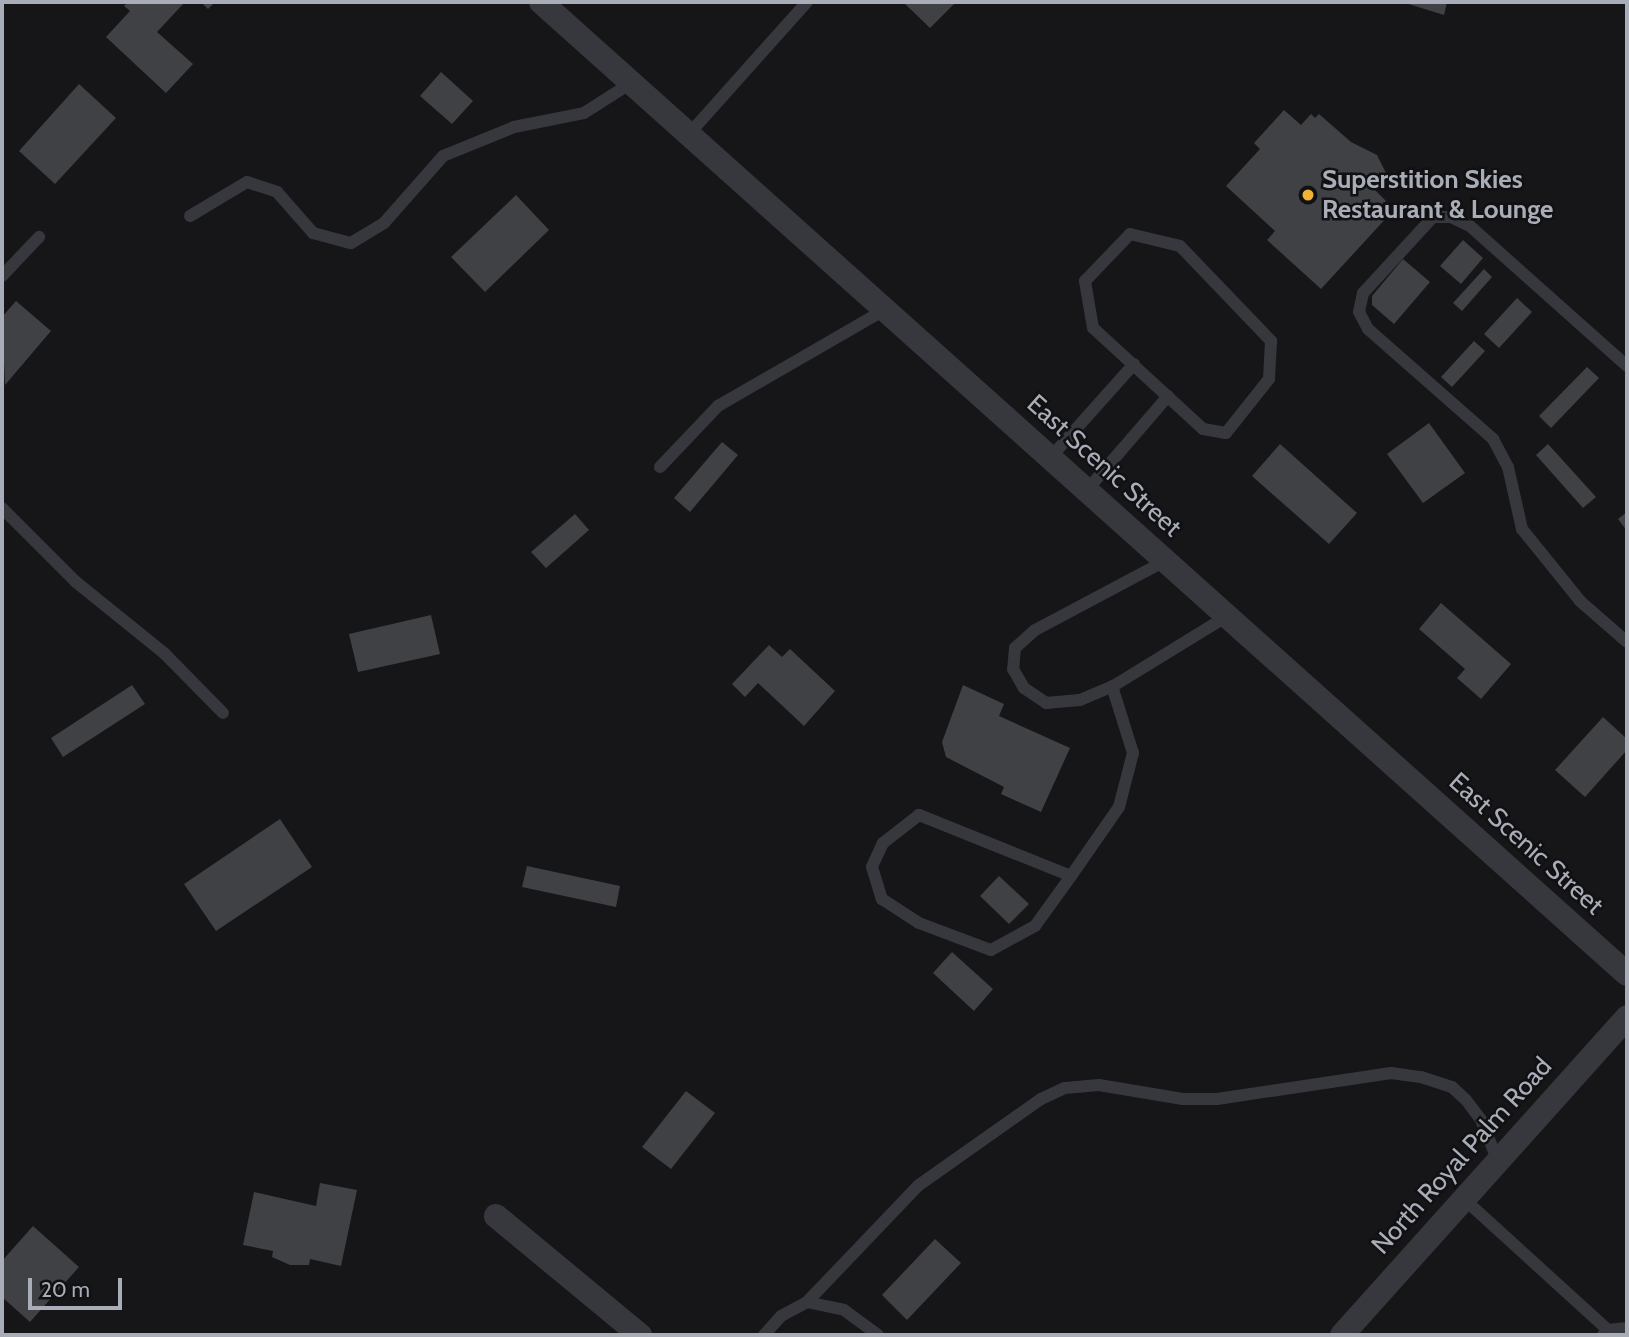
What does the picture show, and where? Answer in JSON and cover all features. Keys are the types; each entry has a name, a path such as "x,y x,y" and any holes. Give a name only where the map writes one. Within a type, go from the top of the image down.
{"street":[{"name":"East Scenic Street","path":"541,2 1627,974"},
{"name":"North Royal Palm Road","path":"1345,1334 1627,1017"},
{"path":"496,1216 640,1335"}],"lane":[{"path":"689,134 807,2"},
{"path":"190,215 247,182 277,192 313,233 351,243 384,223 443,156 514,127 584,113 631,83"},
{"path":"1627,366 1470,226 1451,216 1433,217 1363,293 1359,312 1368,329 1493,439 1508,467 1522,529 1580,601 1627,642"},
{"path":"1130,234 1180,246 1271,341 1269,379 1226,433 1203,429 1133,364 1093,328 1085,281 1130,234"},
{"path":"2,276 39,237"},
{"path":"660,467 718,406 884,310"},
{"path":"1050,458 1133,364"},
{"path":"1087,491 1168,396"},
{"path":"2,508 76,582 164,653 223,713"},
{"path":"1166,561 1035,630 1015,648 1013,669 1024,688 1046,703 1080,700 1112,686 1227,616"},
{"path":"1071,876 919,815 883,843 872,867 882,899 919,923 990,950 1035,926 1071,876 1119,807 1133,753 1112,686"},
{"path":"764,1335 782,1317 807,1302 919,1185 1041,1099 1065,1088 1099,1085 1217,1100 1391,1073 1420,1077 1452,1087 1466,1100 1481,1120 1498,1161"},
{"path":"1464,1199 1606,1333 1627,1328"},
{"path":"807,1302 844,1310 878,1335"}],"building":[{"path":"128,2 185,2 157,32 193,64 166,93 106,37 130,11 124,6"},
{"path":"201,2 215,2 208,9"},
{"path":"903,2 956,2 930,28"},
{"path":"1402,2 1447,2 1444,15"},
{"path":"441,72 473,101 452,124 420,96"},
{"path":"79,84 116,118 55,184 19,151"},
{"name":"Superstition Skies Restaurant & Lounge","path":"1284,110 1301,125 1311,114 1315,118 1319,114 1351,142 1377,155 1387,175 1374,189 1386,201 1380,207 1389,215 1321,289 1267,240 1275,231 1226,186 1260,149 1254,143"},
{"path":"516,195 549,230 485,292 451,257"},
{"path":"1463,240 1483,258 1461,284 1440,266"},
{"path":"1403,259 1430,282 1394,324 1372,305 1372,296"},
{"path":"1484,269 1492,277 1462,311 1453,303"},
{"path":"1517,298 1532,312 1499,348 1484,334"},
{"path":"16,301 51,331 5,385 2,317"},
{"path":"1474,341 1485,351 1452,387 1441,377"},
{"path":"1587,367 1599,378 1551,428 1539,416"},
{"path":"1429,423 1465,473 1423,503 1387,454"},
{"path":"722,442 738,455 690,512 674,498"},
{"path":"1280,444 1357,513 1329,544 1252,476"},
{"path":"1548,444 1596,497 1583,508 1536,455"},
{"path":"1627,512 1627,531 1618,519"},
{"path":"575,514 589,530 546,568 531,552"},
{"path":"1441,603 1511,664 1481,699 1457,678 1465,669 1419,629"},
{"path":"431,615 440,654 358,672 349,634"},
{"path":"769,645 782,657 790,649 835,691 804,726 758,683 745,697 732,684"},
{"path":"132,685 145,704 63,757 51,738"},
{"path":"963,685 1004,704 999,716 1070,748 1041,812 1001,794 1004,787 946,757 942,742"},
{"path":"1603,717 1627,739 1627,750 1585,797 1555,770"},
{"path":"280,819 312,867 216,931 184,884"},
{"path":"527,866 620,886 616,907 522,887"},
{"path":"999,876 1029,904 1009,924 980,896"},
{"path":"952,952 993,989 974,1011 933,973"},
{"path":"686,1091 715,1113 671,1169 642,1147"},
{"path":"320,1183 357,1190 341,1266 310,1259 309,1265 290,1265 272,1257 273,1251 243,1245 254,1192 316,1206"},
{"path":"33,1226 79,1267 30,1322 2,1297 2,1261"},
{"path":"935,1239 961,1263 907,1320 882,1295"}],"place":[{"name":"Superstition Skies Restaurant & Lounge","path":"1308,195"}]}
